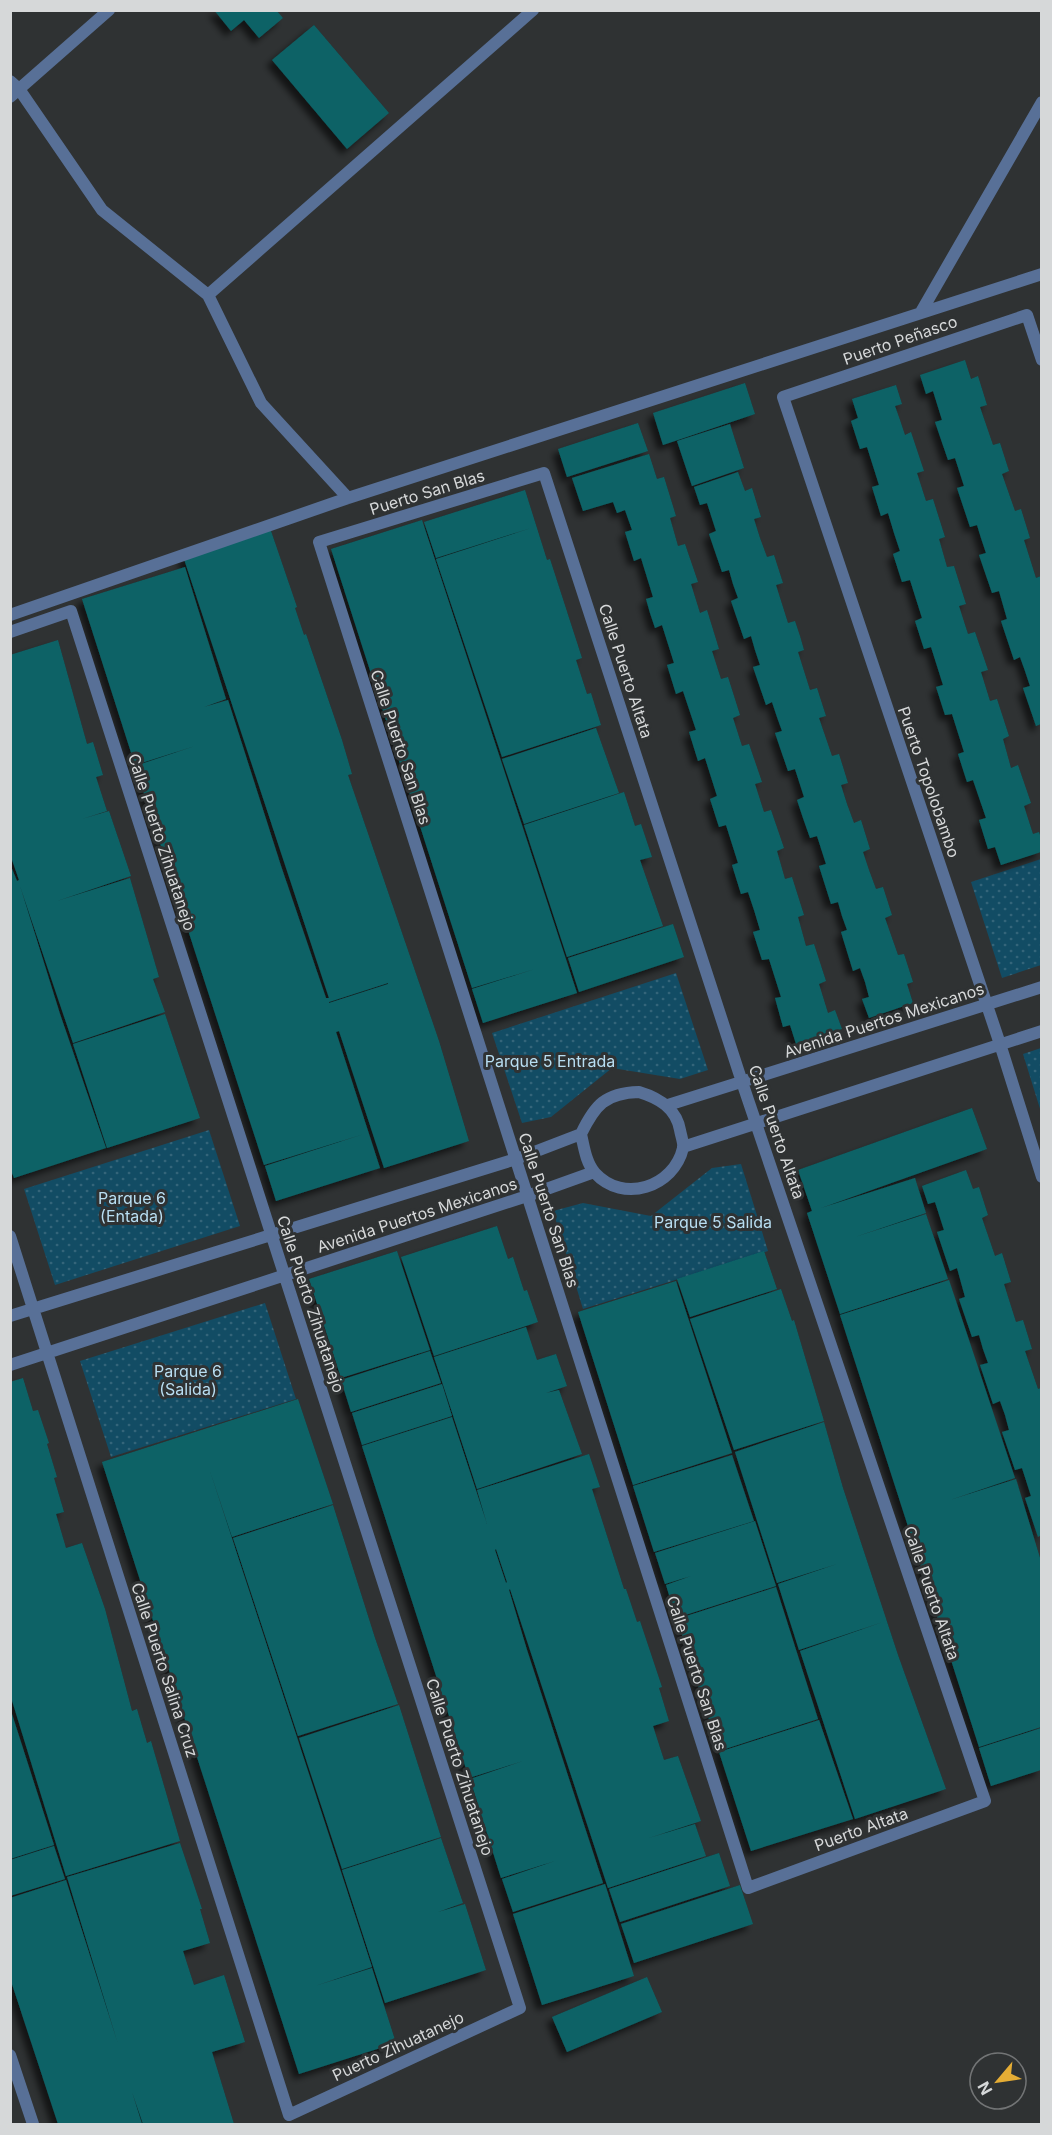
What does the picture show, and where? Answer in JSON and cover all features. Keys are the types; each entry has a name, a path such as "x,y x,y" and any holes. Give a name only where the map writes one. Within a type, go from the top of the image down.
{"street":[{"path":"110,10 13,89 102,210 208,296 261,403 348,498"},
{"path":"208,296 533,10"},
{"path":"921,312 1041,102"},
{"path":"10,615 348,498 1041,274"},
{"name":"Puerto Peñasco","path":"783,397 1027,315 1041,360"},
{"name":"Puerto Topolobambo","path":"783,397 1000,1044 1041,1177"},
{"name":"Puerto San Blas","path":"319,542 544,472"},
{"name":"Calle Puerto Altata","path":"544,472 742,1082 985,1801"},
{"name":"Calle Puerto San Blas","path":"319,542 748,1888"},
{"name":"Calle Puerto Zihuatanejo","path":"10,632 71,611 520,2008"},
{"name":"Avenida Puertos Mexicanos","path":"668,1106 1041,987"},
{"path":"683,1147 1041,1032"},
{"path":"639,1092 656,1097 668,1106 679,1124 683,1147 669,1174 655,1184 639,1190 621,1188 605,1181 594,1172 585,1155 581,1134 594,1109 606,1098 621,1093 639,1092"},
{"name":"Avenida Puertos Mexicanos","path":"10,1316 516,1159 581,1134"},
{"name":"Avenida Puertos Mexicanos","path":"10,1365 594,1172"},
{"name":"Calle Puerto Salina Cruz","path":"10,1236 290,2115"},
{"name":"Puerto Altata","path":"748,1888 985,1801"},
{"name":"Puerto Zihuatanejo","path":"290,2115 520,2008"},
{"path":"10,2055 33,2124"}],"green space":[{"path":"1041,859 1041,965 1002,978 971,882"},
{"name":"Parque 5 Entrada","path":"676,973 708,1070 680,1079 612,1068 551,1117 522,1123 492,1033"},
{"path":"1042,1048 1041,1112 1023,1054"},
{"name":"Parque 6 (Entada)","path":"209,1130 240,1226 55,1285 24,1189"},
{"name":"Parque 5 Salida","path":"741,1164 768,1251 583,1309 553,1211 583,1203 651,1216 712,1168"},
{"name":"Parque 6 (Salida)","path":"265,1303 296,1399 111,1457 80,1361"}],"building":[{"path":"214,10 276,10 283,18 259,38 244,20 231,31"},
{"path":"314,25 389,113 347,149 272,60"},
{"path":"965,360 971,379 978,376 987,405 980,407 993,445 1000,443 1009,471 1002,474 1015,511 1021,509 1030,538 1024,540 1036,578 1041,576 1041,724 1036,726 1023,688 1030,686 1025,671 1020,657 1014,660 1001,621 1007,619 999,591 992,593 979,555 986,553 977,525 970,527 957,488 964,486 955,458 948,460 935,422 942,420 933,391 926,394 920,375"},
{"path":"745,383 755,414 663,445 653,413"},
{"path":"896,385 902,404 895,406 905,435 911,432 924,471 917,473 926,501 933,499 945,537 939,539 947,567 954,566 966,604 959,606 968,634 975,632 988,670 981,672 990,701 997,699 1009,736 1003,739 1011,768 1018,765 1031,803 1024,806 1033,834 1039,832 1041,838 1041,852 1001,865 995,847 988,849 979,820 986,818 973,780 967,782 958,754 964,752 952,714 945,715 936,687 943,685 931,647 924,649 915,621 922,618 910,580 902,582 893,554 900,551 888,513 881,516 872,487 879,485 867,447 860,449 851,421 858,418 852,399"},
{"path":"638,423 648,451 567,477 558,449"},
{"path":"730,424 744,468 692,486 677,441"},
{"path":"649,454 657,479 664,477 676,516 670,518 678,546 685,544 698,582 691,584 700,613 707,610 719,649 712,651 721,679 728,677 740,715 733,718 742,746 749,744 762,782 755,784 764,812 771,810 784,848 777,851 785,879 792,877 804,915 798,917 806,946 814,944 826,981 819,984 828,1013 835,1010 842,1029 796,1044 790,1025 783,1027 775,998 781,997 769,959 762,960 753,932 760,930 754,910 748,892 741,894 732,865 738,863 726,825 719,827 710,799 717,796 705,758 698,761 689,732 696,730 683,691 676,694 667,665 674,663 662,625 655,628 650,613 646,599 653,597 641,558 634,561 625,532 632,530 625,510 617,513 613,502 583,511 572,478"},
{"path":"738,472 745,491 752,488 761,517 754,519 760,538 767,557 774,555 783,583 776,585 788,623 795,621 804,650 798,652 810,690 817,688 826,716 819,718 832,756 839,754 848,783 841,785 847,804 854,823 861,820 870,849 863,852 876,889 883,887 892,915 885,918 898,955 904,954 913,982 907,984 913,1003 869,1018 862,999 869,997 865,982 860,968 853,971 841,932 847,930 838,902 831,904 819,866 826,864 817,836 810,838 797,800 804,797 795,769 788,771 775,733 782,731 772,702 766,705 753,667 760,665 751,636 744,639 731,601 738,598 729,570 722,572 709,534 716,531 707,503 700,505 694,487"},
{"path":"525,490 582,658 576,660 587,694 591,693 601,725 502,757 436,559 531,528 436,558 424,522"},
{"path":"422,520 577,993 483,1023 472,989 535,969 472,988 331,549"},
{"path":"270,528 297,607 295,608 304,635 306,634 342,740 352,774 348,775 439,1041 469,1141 384,1168 339,1031 336,1032 380,1168 276,1201 265,1166 364,1134 264,1165 135,766 195,746 135,765 82,599 185,567 226,699 204,707 228,700 281,866 326,998 329,998 183,556","holes":["388,983 388,984 329,1003"]},
{"path":"58,640 87,744 93,742 103,775 96,777 107,811 82,819 109,811 131,876 57,901 130,878 159,977 153,979 165,1012 73,1043 20,886 60,1014 106,1148 14,1178 10,1168 10,864 17,881 19,880 10,854 10,655"},
{"path":"596,728 619,793 524,824 502,759"},
{"path":"624,792 635,826 641,824 652,857 640,860 663,926 567,957 524,825"},
{"path":"673,924 684,957 579,992 568,958"},
{"path":"165,1014 200,1118 107,1148 73,1044"},
{"path":"972,1108 987,1149 821,1208 915,1178 926,1213 855,1237 926,1214 948,1279 840,1314 807,1213 812,1211 798,1170"},
{"path":"966,1170 973,1189 979,1187 988,1215 982,1218 995,1256 1002,1253 1011,1282 1004,1284 1016,1322 1023,1320 1032,1349 1025,1351 1038,1389 1041,1388 1041,1535 1038,1537 1025,1498 1031,1496 1022,1468 1015,1470 1002,1432 1009,1430 1005,1415 1000,1401 993,1404 980,1365 988,1363 979,1335 972,1337 959,1299 965,1297 957,1268 950,1271 937,1232 944,1230 935,1202 928,1204 922,1186"},
{"path":"497,1226 508,1259 513,1257 524,1291 527,1290 538,1322 434,1356 401,1257"},
{"path":"397,1251 430,1350 341,1378 309,1279"},
{"path":"764,1251 777,1289 690,1317 677,1279"},
{"path":"949,1280 1015,1478 950,1500 1016,1479 1041,1561 1041,1727 979,1747 840,1315"},
{"path":"676,1281 732,1453 633,1485 578,1312"},
{"path":"781,1289 792,1321 794,1320 824,1421 734,1450 690,1319"},
{"path":"526,1327 537,1360 556,1354 567,1386 546,1393 559,1390 582,1454 477,1489 434,1357"},
{"path":"430,1351 441,1383 351,1412 341,1380"},
{"path":"23,1378 33,1411 38,1410 49,1443 47,1444 57,1477 54,1478 64,1512 56,1514 66,1548 82,1543 105,1609 132,1711 137,1709 147,1743 151,1741 180,1841 66,1876 10,1694 10,1382"},
{"path":"442,1384 452,1416 362,1445 352,1413"},
{"path":"298,1399 333,1504 232,1537 209,1468 372,1967 315,1986 372,1968 396,2043 299,2074 102,1462"},
{"path":"452,1417 487,1524 477,1490 589,1454 600,1487 592,1489 624,1589 626,1589 637,1622 640,1621 662,1687 659,1688 669,1721 653,1726 664,1760 678,1756 701,1821 649,1838 695,1824 706,1856 608,1888 510,1589 527,1650 603,1883 513,1912 502,1879 555,1861 501,1878 470,1779 523,1761 469,1778 362,1446","holes":["496,1549 507,1582 506,1583"]},
{"path":"824,1422 843,1488 898,1655 946,1789 855,1819 800,1651 883,1622 799,1650 778,1584 837,1564 777,1583 735,1452"},
{"path":"732,1455 754,1521 654,1552 633,1486"},
{"path":"333,1505 398,1704 298,1736 233,1538"},
{"path":"755,1521 776,1586 676,1618 666,1585 691,1576 665,1584 655,1553"},
{"path":"776,1587 818,1719 719,1751 677,1619"},
{"path":"399,1705 441,1837 342,1869 299,1738"},
{"path":"10,1708 54,1845 10,1859"},
{"path":"819,1720 853,1819 751,1851 719,1752"},
{"path":"1041,1728 1041,1770 991,1786 979,1748"},
{"path":"441,1838 463,1903 438,1912 465,1904 486,1970 385,2003 342,1870"},
{"path":"180,1843 202,1909 200,1909 210,1943 183,1951 194,1985 224,1975 245,2042 212,2052 234,2124 143,2124 132,2092 142,2124 58,2124 10,1978 10,1898 66,1880 118,2044 67,1877"},
{"path":"54,1846 65,1879 10,1896 10,1860"},
{"path":"719,1853 730,1886 620,1922 609,1889"},
{"path":"605,1884 634,1976 542,2005 513,1914"},
{"path":"740,1885 753,1924 634,1963 621,1924"},
{"path":"647,1977 662,2012 567,2052 552,2017"}]}
